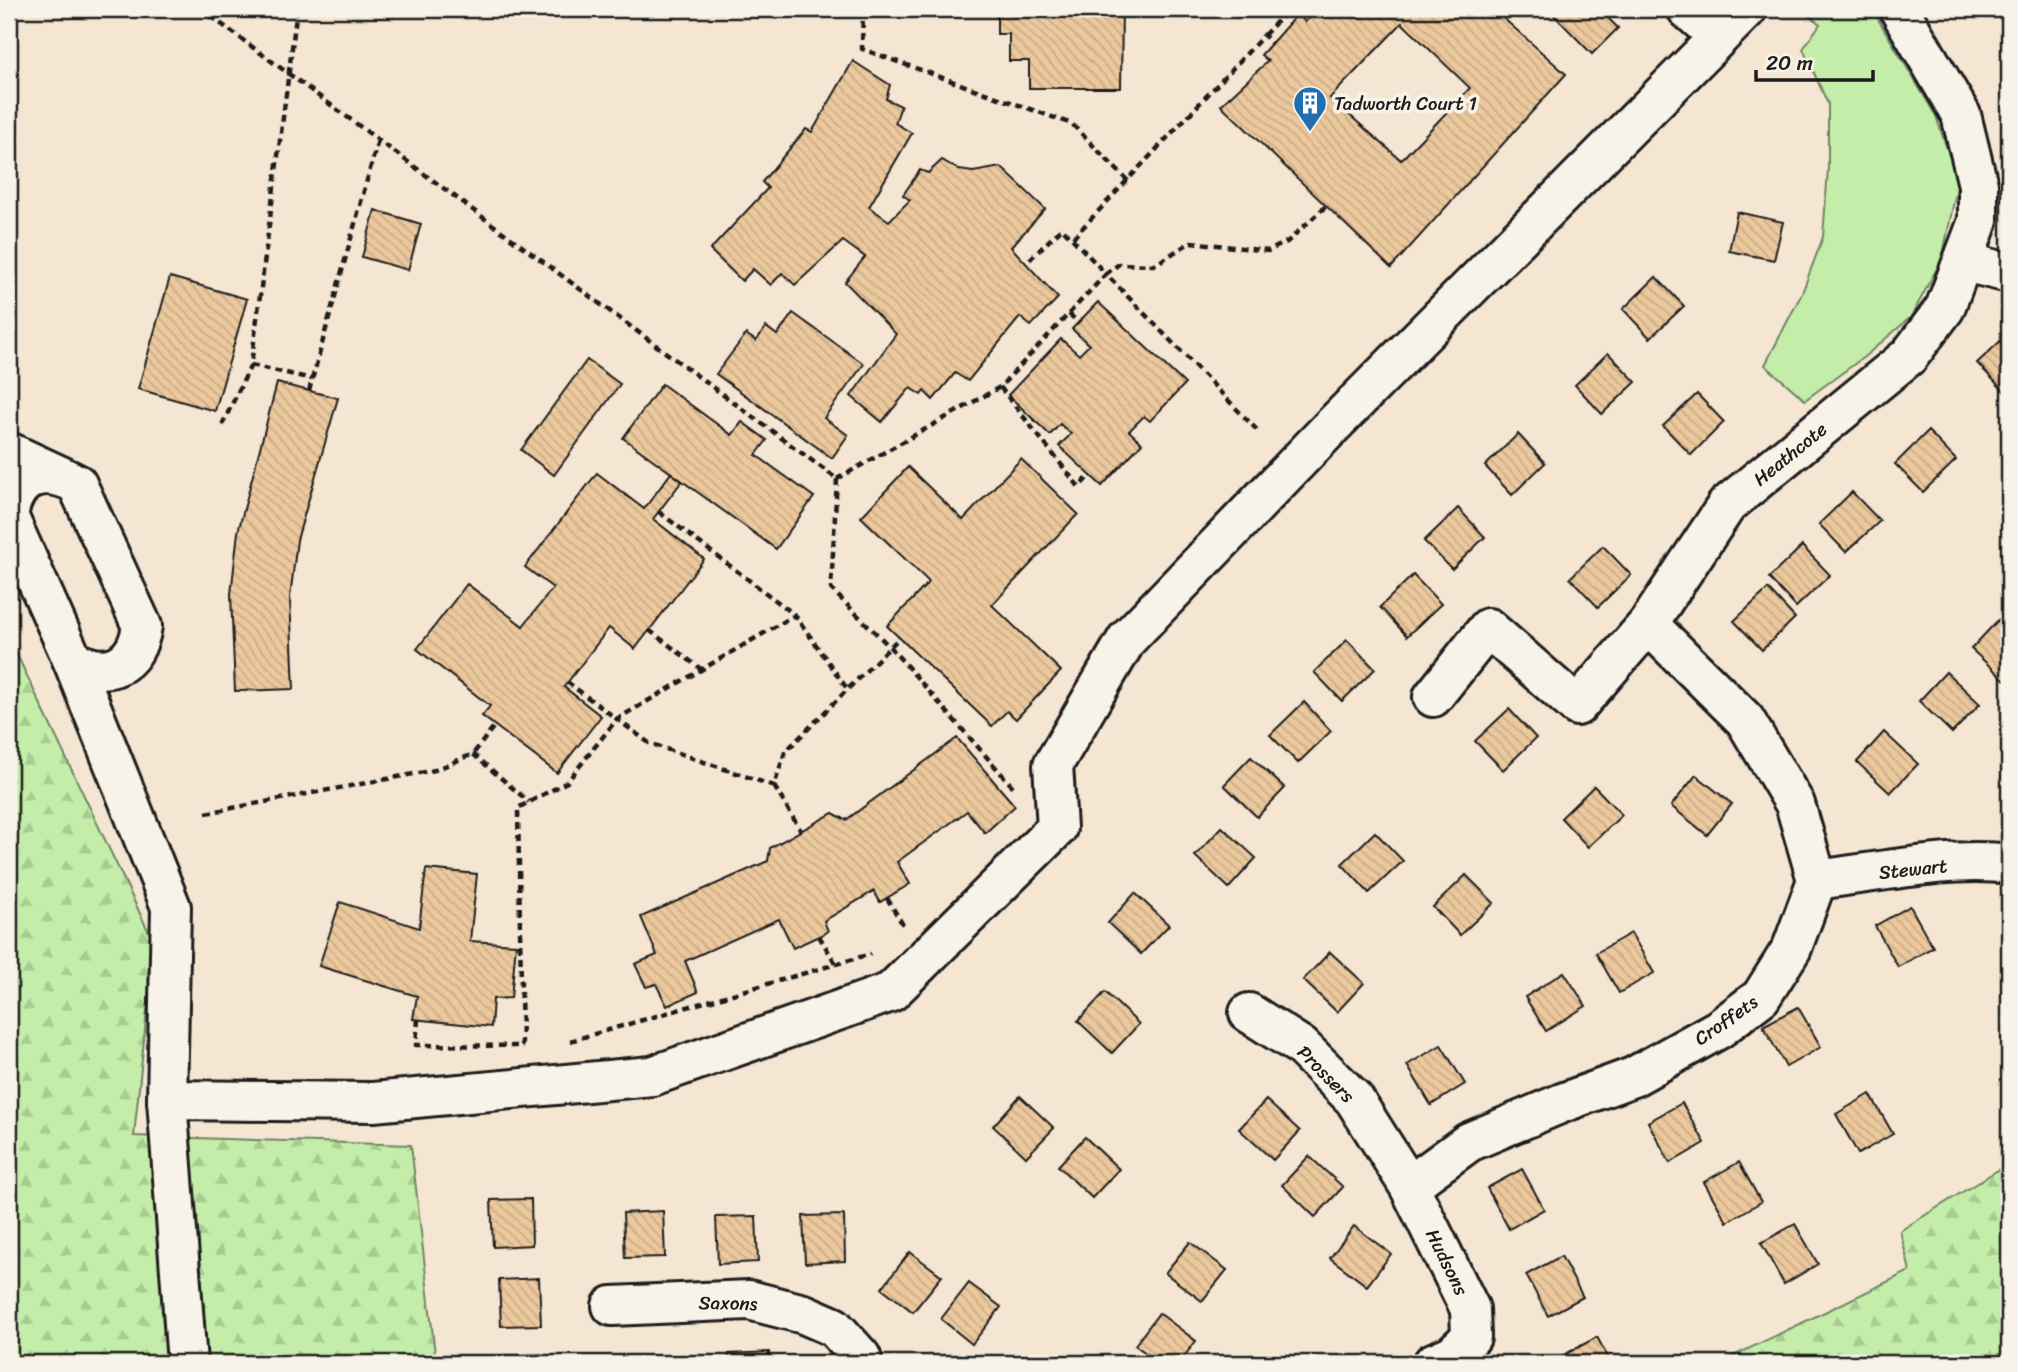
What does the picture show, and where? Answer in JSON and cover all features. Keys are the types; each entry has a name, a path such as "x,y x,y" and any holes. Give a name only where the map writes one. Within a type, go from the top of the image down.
{"street":[{"path":"1688,9 1719,37"},
{"path":"167,1100 373,1102 652,1076 891,992 1057,828 1053,765 1127,639 1333,425 1747,9"},
{"name":"Heathcote","path":"1433,697 1488,628 1577,706 1648,624 1727,505 1909,356 1945,308 1978,221 1978,184 1962,115 1899,9"},
{"path":"1964,262 2009,273"},
{"path":"9,452 76,484 142,626 140,642 131,656 118,666 94,669 72,659"},
{"path":"9,511 11,500 19,487 32,478 47,474 63,477"},
{"path":"9,517 72,659 171,907 167,1100 187,1363"},
{"path":"1648,624 1745,720 1794,804 1817,880"},
{"name":"Stewart","path":"1817,880 1928,866 1991,861 2009,864"},
{"name":"Croffets","path":"1409,1186 1469,1142 1633,1077 1729,1021 1761,997 1792,948 1817,880"},
{"name":"Prossers","path":"1249,1013 1301,1046 1354,1099 1409,1186"},
{"name":"Hudsons","path":"1409,1186 1470,1309 1471,1337 1452,1355 1433,1363"},
{"name":"Saxons","path":"612,1306 749,1300 804,1314 834,1327 861,1357 863,1363"}],"path":[{"path":"201,9 837,479"},
{"path":"222,425 251,365 297,9"},
{"path":"863,9 862,49 1072,124 1128,181"},
{"path":"1073,239 1289,9"},
{"path":"1264,35 1271,43"},
{"path":"309,391 378,140"},
{"path":"837,479 1000,387 1106,274 1119,264 1154,265 1191,242 1268,251 1287,242 1326,206"},
{"path":"1026,263 1062,228 1256,430"},
{"path":"1069,314 1079,323"},
{"path":"251,365 312,379"},
{"path":"1000,387 1079,487 1090,475"},
{"path":"837,479 831,589 890,647 1022,797"},
{"path":"659,512 795,615 848,690"},
{"path":"522,1045 518,808 567,782 617,719 795,615"},
{"path":"649,630 701,669"},
{"path":"774,786 785,752 900,637"},
{"path":"567,682 649,743 774,786 801,831"},
{"path":"206,813 435,769 473,754 495,725"},
{"path":"473,754 529,802"},
{"path":"887,898 904,926"},
{"path":"894,935 913,917"},
{"path":"819,936 836,964"},
{"path":"569,1042 875,953"},
{"path":"418,1019 416,1045 533,1045"}],"green space":[{"path":"1800,9 1872,9 1936,116 1958,182 1942,259 1911,317 1864,357 1805,400 1765,365 1802,293 1823,237 1828,169 1828,104 1803,49 1820,24"},
{"path":"9,638 154,943 134,1136 411,1145 436,1363 9,1363"},
{"path":"2009,1163 2009,1363 1719,1363 1910,1271 1900,1231"}],"building":[{"path":"997,9 1122,9 1121,88 1029,88 1029,61 1009,61 1009,34 997,34"},
{"name":"Tadworth Court 1","path":"1318,9 1493,9 1566,74 1391,268 1221,105 1268,61 1261,55 1298,13 1305,22","holes":["1402,23 1470,88 1401,160 1330,98"]},
{"path":"1557,9 1599,9 1618,28 1592,54 1552,13"},
{"path":"1995,9 2009,9 2009,37"},
{"path":"853,61 890,85 886,99 901,106 895,123 912,133 869,207 889,221 910,200 903,195 920,170 928,173 942,160 959,170 973,172 1001,167 1045,209 1011,247 1058,298 1031,326 1020,317 968,381 955,373 933,400 924,391 921,395 910,388 882,422 851,396 896,334 845,282 865,257 843,241 795,285 782,273 771,285 753,269 742,281 710,250 768,188 762,182 806,129 812,132"},
{"path":"375,210 421,224 408,270 362,257"},
{"path":"1737,212 1783,222 1774,260 1729,251"},
{"path":"170,277 247,299 215,411 138,389"},
{"path":"1656,277 1684,306 1650,338 1623,309"},
{"path":"1098,302 1185,384 1150,421 1144,416 1129,431 1142,443 1102,486 1059,446 1071,434 1060,424 1050,435 1008,395 1061,339 1079,355 1089,345 1072,329"},
{"path":"793,313 864,364 824,418 848,435 832,458 716,374 746,334 756,341 766,327 777,335"},
{"path":"2009,333 2009,388 2005,392 1977,363"},
{"path":"1608,353 1636,382 1602,414 1575,385"},
{"path":"587,360 620,384 554,475 521,450"},
{"path":"277,383 338,398 297,540 290,598 294,689 235,691 231,594 238,532"},
{"path":"662,384 732,435 742,422 767,440 756,455 814,497 776,549 623,438"},
{"path":"1697,394 1724,422 1691,455 1663,426"},
{"path":"1928,431 1956,460 1923,492 1895,464"},
{"path":"1518,434 1545,463 1512,495 1485,466"},
{"path":"1021,459 1078,514 992,605 1061,671 1016,719 1007,711 992,726 887,626 929,582 861,517 908,467 963,520"},
{"path":"597,473 644,509 671,473 682,481 653,519 704,559 635,649 609,628 564,687 601,716 557,773 482,716 490,706 417,649 467,584 523,626 553,588 525,567"},
{"path":"1852,492 1880,521 1846,552 1819,524"},
{"path":"1458,508 1485,537 1452,569 1424,541"},
{"path":"1603,546 1631,575 1598,607 1570,578"},
{"path":"1802,546 1830,575 1796,607 1769,578"},
{"path":"1413,575 1441,604 1407,636 1380,607"},
{"path":"1768,589 1795,618 1762,650 1734,621"},
{"path":"1999,619 2009,629 2009,675 2005,680 1971,649"},
{"path":"1347,640 1375,669 1342,701 1314,672"},
{"path":"1946,672 1980,704 1952,733 1919,701"},
{"path":"1304,702 1331,731 1298,763 1270,735"},
{"path":"1509,709 1536,738 1503,770 1475,741"},
{"path":"1884,732 1918,764 1890,793 1857,762"},
{"path":"957,738 1015,806 985,833 967,811 897,862 910,884 880,902 874,891 824,921 828,931 819,936 793,948 779,919 685,961 698,992 667,1006 656,984 646,987 635,964 657,955 641,917 768,861 770,848 833,813 846,820"},
{"path":"1251,757 1285,788 1257,817 1224,785"},
{"path":"1696,775 1732,804 1707,835 1671,806"},
{"path":"1594,786 1622,815 1588,847 1561,818"},
{"path":"1222,827 1256,858 1229,888 1195,856"},
{"path":"1375,832 1403,861 1369,893 1342,864"},
{"path":"426,869 477,874 470,941 516,944 511,998 493,999 491,1027 413,1019 417,996 319,966 340,902 419,928"},
{"path":"1466,875 1494,903 1460,935 1433,907"},
{"path":"1135,893 1169,925 1141,954 1108,923"},
{"path":"1910,906 1933,947 1898,967 1875,926"},
{"path":"1631,933 1654,973 1619,993 1596,953"},
{"path":"1330,952 1364,983 1337,1012 1303,980"},
{"path":"1564,972 1586,1006 1546,1031 1525,997"},
{"path":"1105,992 1139,1024 1112,1053 1078,1021"},
{"path":"1798,1007 1821,1047 1786,1067 1763,1026"},
{"path":"1441,1045 1465,1084 1431,1105 1407,1065"},
{"path":"1870,1094 1893,1134 1858,1154 1836,1114"},
{"path":"1020,1096 1054,1128 1026,1157 993,1126"},
{"path":"1266,1100 1300,1131 1273,1160 1239,1129"},
{"path":"1682,1103 1705,1143 1670,1163 1648,1122"},
{"path":"1085,1137 1119,1169 1092,1198 1058,1166"},
{"path":"1309,1156 1343,1187 1315,1217 1282,1185"},
{"path":"1739,1162 1761,1202 1727,1222 1704,1182"},
{"path":"1522,1169 1544,1209 1509,1229 1487,1188"},
{"path":"531,1199 532,1245 493,1247 491,1200"},
{"path":"663,1211 665,1257 625,1258 623,1213"},
{"path":"844,1215 845,1261 805,1263 803,1216"},
{"path":"756,1216 758,1262 718,1264 716,1217"},
{"path":"1795,1224 1818,1264 1784,1284 1761,1243"},
{"path":"1354,1226 1391,1254 1367,1286 1330,1258"},
{"path":"1190,1242 1227,1270 1202,1301 1165,1273"},
{"path":"910,1252 942,1276 913,1312 882,1288"},
{"path":"1561,1256 1583,1297 1548,1316 1526,1275"},
{"path":"539,1278 541,1325 501,1326 499,1280"},
{"path":"969,1283 1001,1307 972,1344 941,1319"},
{"path":"1159,1313 1196,1341 1179,1363 1159,1363 1135,1345"},
{"path":"1597,1337 1611,1363 1566,1363 1562,1356"},
{"path":"769,1352 769,1363 729,1363 729,1354"},
{"path":"542,1354 543,1363 503,1363 502,1356"},
{"path":"677,1359 677,1363 638,1363 638,1360"}],"place":[{"name":"Tadworth Court 1","path":"1310,133"}]}
